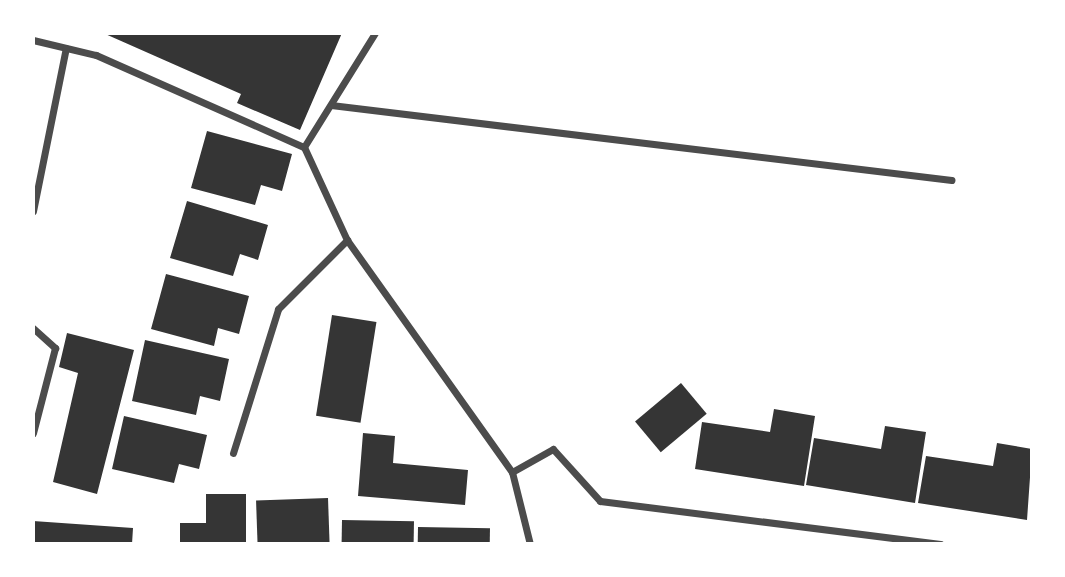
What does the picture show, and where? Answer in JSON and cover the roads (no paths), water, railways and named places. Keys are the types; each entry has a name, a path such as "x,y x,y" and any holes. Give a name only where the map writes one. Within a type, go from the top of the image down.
{"street":[{"path":"304,147 375,33"},
{"path":"33,40 66,48 304,147 347,240 512,472 530,544"},
{"path":"33,211 66,48"},
{"path":"331,105 951,180"},
{"path":"233,453 278,309 347,240"},
{"path":"33,328 55,348 33,433"},
{"path":"512,472 554,449 600,502 940,544"}]}
